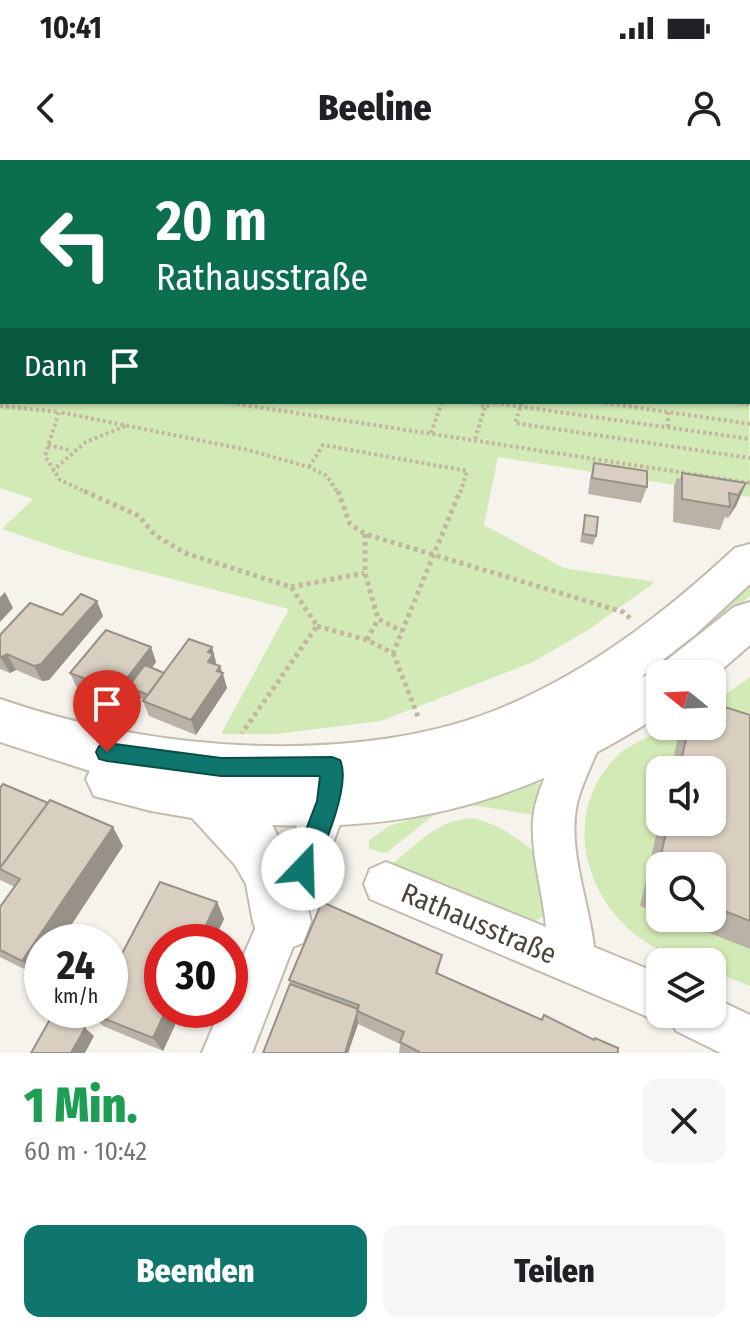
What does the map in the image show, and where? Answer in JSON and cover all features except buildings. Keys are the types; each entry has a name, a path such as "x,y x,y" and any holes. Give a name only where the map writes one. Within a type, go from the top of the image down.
{"street":[{"path":"672,658 708,602 750,559"},
{"path":"330,784 512,726 590,688 672,658 750,619"},
{"path":"0,720 64,742 213,781 446,788 510,768 586,733 646,698"},
{"name":"Rathausstraße","path":"572,961 568,917 556,857 554,821 557,802 586,733"},
{"path":"0,740 74,769 172,794 213,781"},
{"path":"213,781 273,879 282,922"},
{"path":"227,1053 282,922 330,784"},
{"name":"Rathausstraße","path":"386,884 646,992"},
{"path":"723,1028 750,1041"}],"path":[{"path":"239,404 750,483"},
{"path":"296,412 301,404"},
{"path":"431,433 441,404"},
{"path":"480,404 485,407"},
{"path":"475,439 485,407 491,404"},
{"path":"750,439 522,404 515,423 750,458"},
{"path":"635,405 750,424"},
{"path":"0,406 59,412 129,425 248,450 309,467 327,476 336,486 350,524 365,534 623,612 672,658"},
{"path":"59,412 45,456 60,480 139,516 155,535 185,553 291,587 365,573"},
{"path":"668,412 668,428"},
{"path":"52,471 70,450 97,435 129,425"},
{"path":"48,445 70,450"},
{"path":"309,467 323,445 467,471 452,516 445,522 435,554 393,653"},
{"path":"365,534 365,573 378,619 367,640"},
{"path":"291,587 317,626 367,640 393,653 420,723"},
{"path":"378,619 402,631"},
{"path":"213,781 317,626"}],"green space":[{"path":"0,404 749,404 750,497 498,457 484,525 564,568 655,582 588,630 533,662 381,721 276,734 221,734 289,609 82,556 2,529 33,499 0,488"},
{"path":"750,579 750,596 674,660 646,660 646,679 472,758"},
{"path":"750,677 750,717 726,709 726,694"},
{"path":"646,738 677,740 674,756 646,756 646,836 656,836 652,852 646,852 646,879 640,906 646,908 646,932 707,932 750,949 750,986 726,977 726,948 659,948 644,941 617,917 598,888 587,855 585,821 595,787 617,756"},
{"path":"531,782 538,783 543,791 539,816 466,804"},
{"path":"440,810 386,853 369,849 369,840 389,826"},
{"path":"472,818 508,833 540,856 546,909 544,916 531,923 390,866 438,828"}],"route":[{"path":"107,752 221,767 332,766 328,801 303,869"}]}
